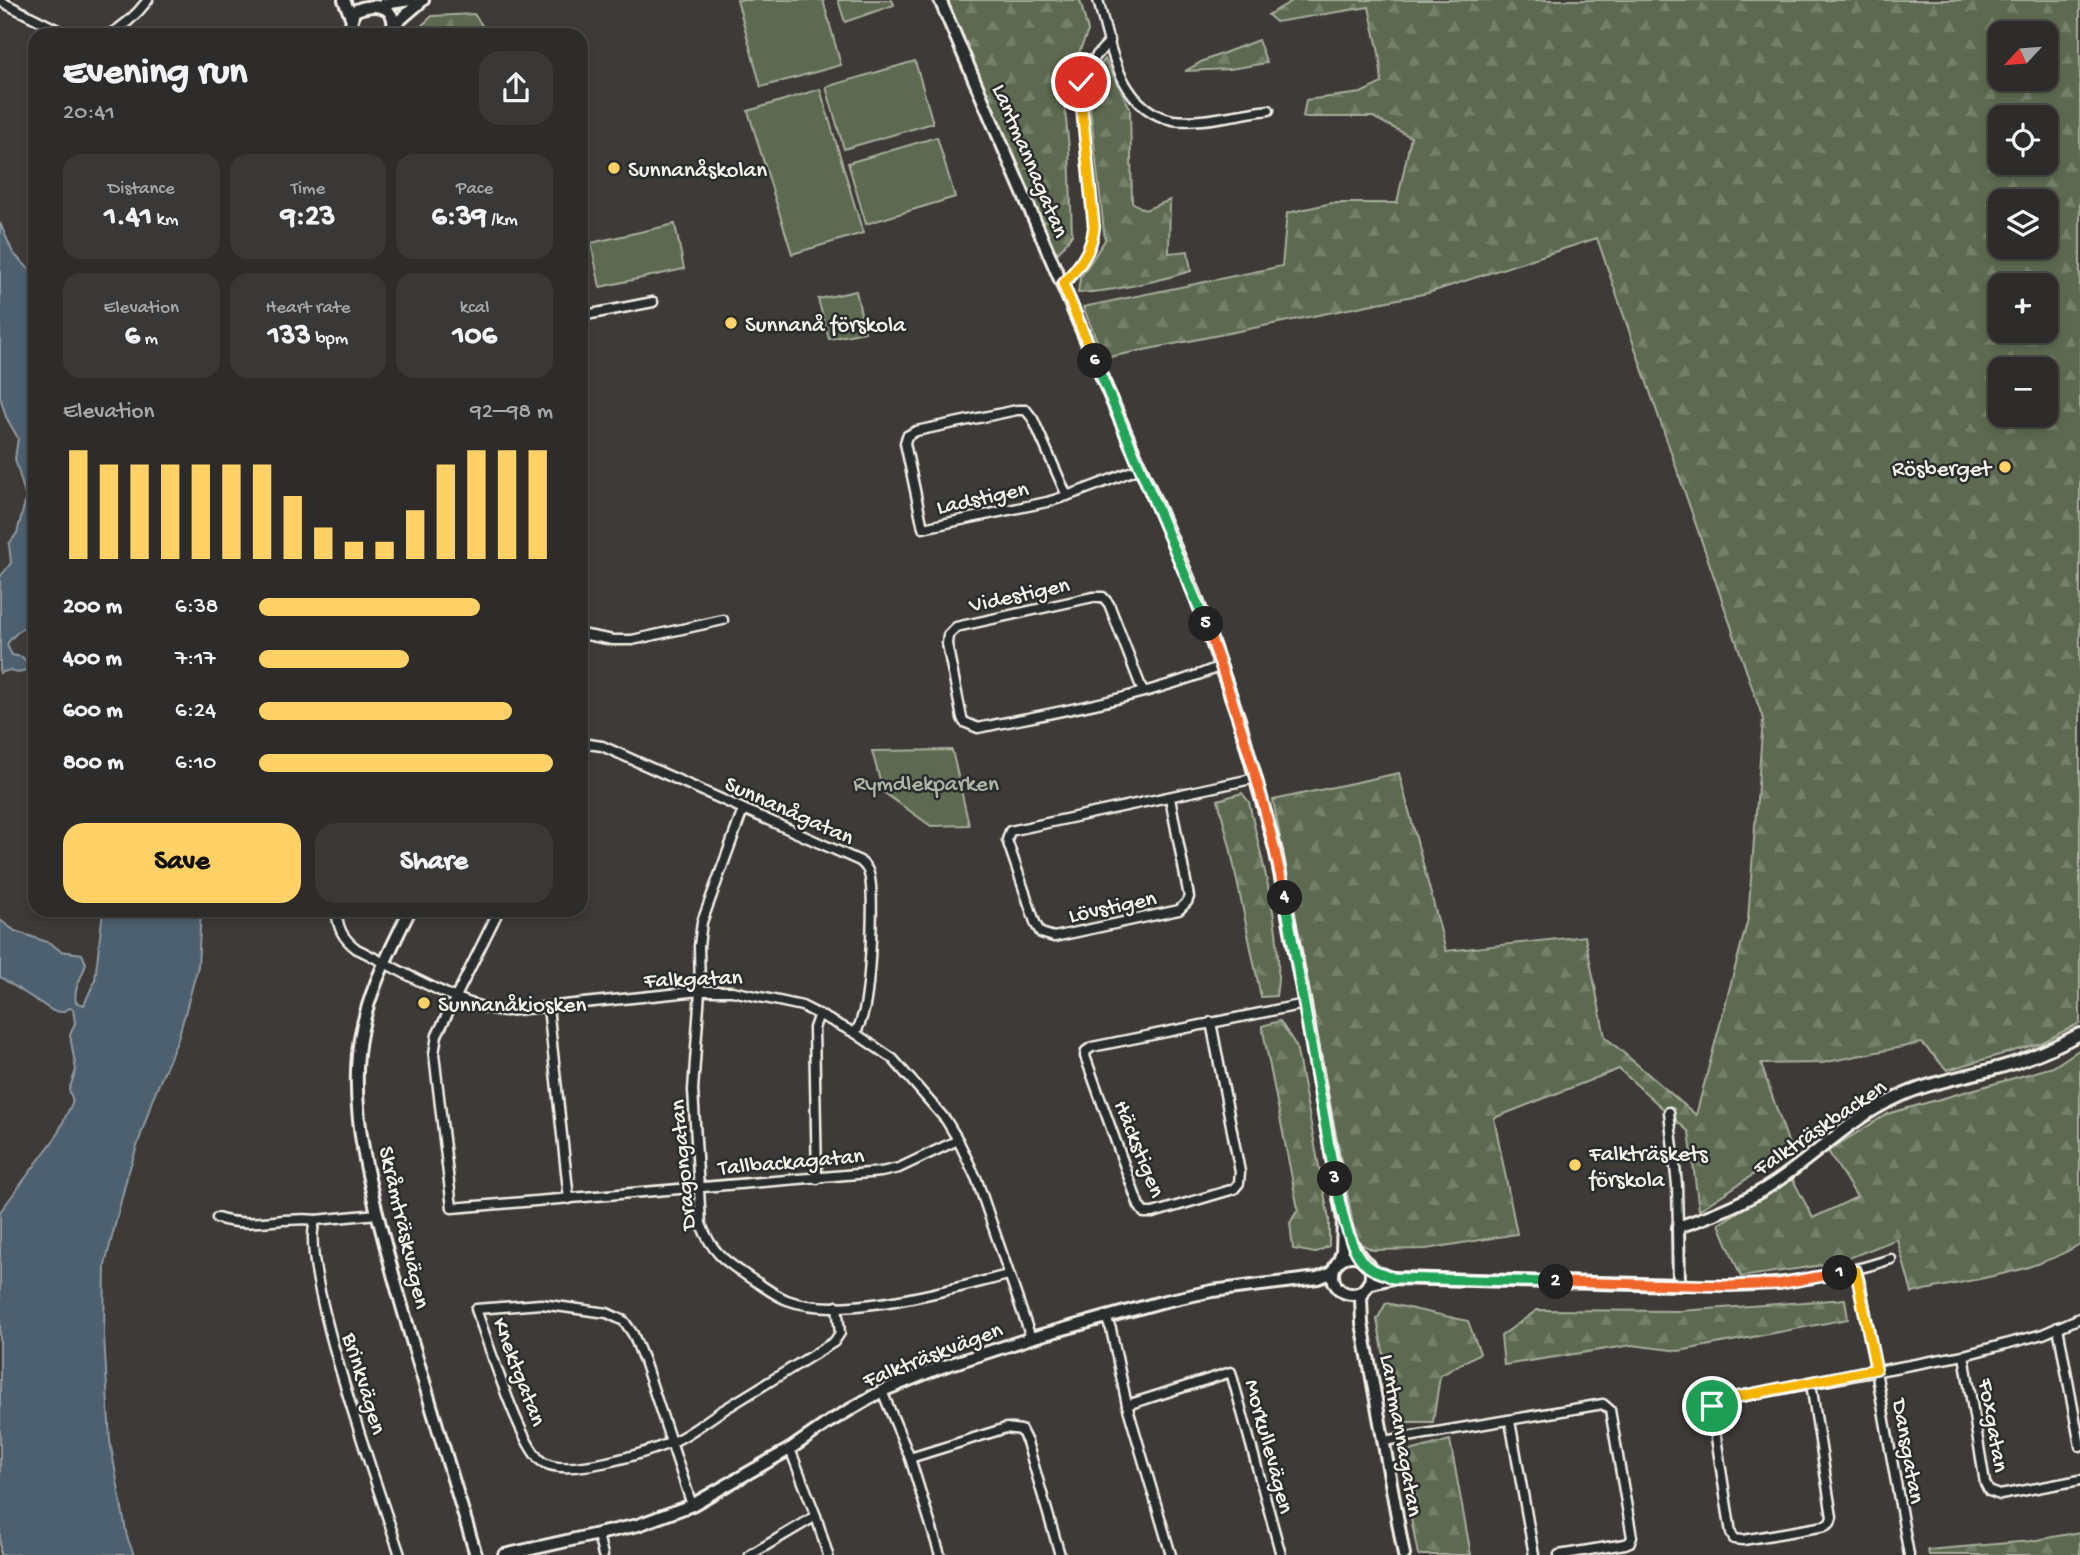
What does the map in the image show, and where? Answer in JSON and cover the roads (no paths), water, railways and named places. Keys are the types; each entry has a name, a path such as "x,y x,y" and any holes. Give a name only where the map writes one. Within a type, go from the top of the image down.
{"street":[{"path":"117,28 139,12 148,0"},
{"path":"344,0 353,28"},
{"path":"351,18 360,5 370,1 384,4 410,0"},
{"path":"396,28 423,0"},
{"name":"Lantmannagatan","path":"940,0 1195,594 1256,778 1276,852 1306,1004 1343,1220 1352,1244 1366,1264 1366,1286 1361,1298 1362,1323 1404,1555"},
{"path":"1098,0 1125,85 1137,102 1173,120 1269,110"},
{"path":"0,1 54,28"},
{"path":"384,4 390,9 393,28"},
{"path":"1063,284 1093,242 1094,227 1081,82 1090,61 1110,41"},
{"path":"588,315 653,302"},
{"name":"Ladstigen","path":"1066,496 1033,419 1026,410 916,431 907,436 905,443 923,528 1066,496 1140,468"},
{"name":"Videstigen","path":"1143,692 1109,604 1103,597 956,627 948,635 947,644 962,718 964,722 978,728 1143,692 1186,680 1221,666"},
{"path":"588,635 632,640 723,620"},
{"name":"Sunnanågatan","path":"588,744 602,746 860,861 866,867 870,876 871,900 869,969 863,1016 855,1032"},
{"name":"Lövstigen","path":"1170,798 1189,897 1184,907 1054,936 1041,933 1007,841 1010,831 1256,778"},
{"name":"Dragongatan","path":"743,810 702,922 699,946 700,991 692,1090 701,1224 713,1250 725,1261 785,1299 810,1305 837,1306 909,1299 1008,1275"},
{"name":"Falkgatan","path":"337,917 340,931 346,941 455,997 494,1010 700,991 732,991 802,1006 855,1032 893,1059 946,1120 958,1140 977,1180 1031,1338"},
{"name":"Skråmträskvägen","path":"406,917 369,998 358,1053 357,1092 377,1214 476,1555"},
{"path":"455,997 495,917"},
{"name":"Tallbackagatan","path":"455,997 437,1035 434,1054 452,1208 817,1179 899,1168 958,1140"},
{"name":"Häckstigen","path":"1211,1022 1240,1172 1239,1183 1234,1189 1153,1213 1144,1213 1139,1206 1085,1056 1086,1051 1092,1047 1211,1022 1306,1004"},
{"path":"548,1007 569,1199"},
{"path":"817,1179 814,1028 820,1014"},
{"name":"Falkträskbacken","path":"1678,1227 1728,1210 1770,1186 1865,1115 1892,1100 1925,1085 2004,1066 2057,1046 2080,1034"},
{"path":"1669,1112 1677,1185 1679,1285"},
{"path":"217,1218 233,1224 377,1214"},
{"name":"Brinkvägen","path":"316,1220 312,1245 321,1304 400,1555"},
{"name":"Lantmannagatan","path":"1343,1220 1338,1277 1355,1305 1362,1323"},
{"path":"1393,1278 1348,1256 1338,1277 1355,1293 1366,1286 1393,1278 1730,1286 1778,1284 1856,1271 1891,1259"},
{"name":"Dansgatan","path":"1856,1271 1909,1555"},
{"name":"Falkträskvägen","path":"504,1555 638,1525 692,1505 790,1449 882,1391 936,1369 1105,1317 1212,1291 1338,1277"},
{"name":"Knektgatan","path":"672,1442 633,1455 563,1468 549,1466 539,1460 505,1392 476,1309 541,1304 607,1313 624,1321 637,1343 672,1442 692,1505"},
{"path":"672,1442 834,1342 840,1332 837,1306"},
{"path":"1105,1317 1111,1329 1127,1405 1171,1555"},
{"path":"1811,1384 1832,1517 1830,1523 1756,1538 1734,1539 1712,1406 1717,1401 1876,1369 1964,1355 2043,1335 2080,1318"},
{"path":"2058,1328 2080,1446"},
{"name":"Foxgatan","path":"1964,1355 1985,1483 1989,1491 2000,1495 2080,1480"},
{"name":"Morkullevägen","path":"1127,1405 1231,1372 1281,1555"},
{"path":"882,1391 909,1458 940,1555"},
{"path":"1384,1441 1603,1404 1609,1410 1632,1537 1630,1542 1625,1544 1559,1555"},
{"path":"1510,1421 1534,1555"},
{"path":"909,1458 1006,1428 1021,1430 1027,1442 1060,1555"},
{"path":"790,1449 828,1555"},
{"path":"750,1555 816,1516"},
{"path":"598,1535 603,1555"}],"water":[{"path":"0,223 13,253 28,268 28,623 7,645 12,655 22,657 28,663 27,669 19,673 10,670 0,673 0,577 11,563 9,544 17,533 26,498 15,459 18,438 6,417 0,396"},
{"path":"102,917 201,917 198,966 178,1039 153,1098 127,1177 105,1265 104,1335 110,1441 127,1537 134,1555 0,1555 0,1212 56,1137 73,1101 69,1090 76,1070 70,1035 75,1023 73,1009 53,1011 0,977 0,920 15,931 50,943 61,951 82,954 86,963 77,987 76,1002 84,1005 95,980"}],"place":[{"name":"Sunnanåskolan","path":"614,168"},
{"name":"Sunnanå förskola","path":"731,323"},
{"name":"Rösberget","path":"2005,467"},
{"name":"Sunnanåkiosken","path":"424,1003"},
{"name":"Falkträskets förskola","path":"1575,1165"}],"park label":[{"name":"Rymdlekparken","path":"926,782"}]}
